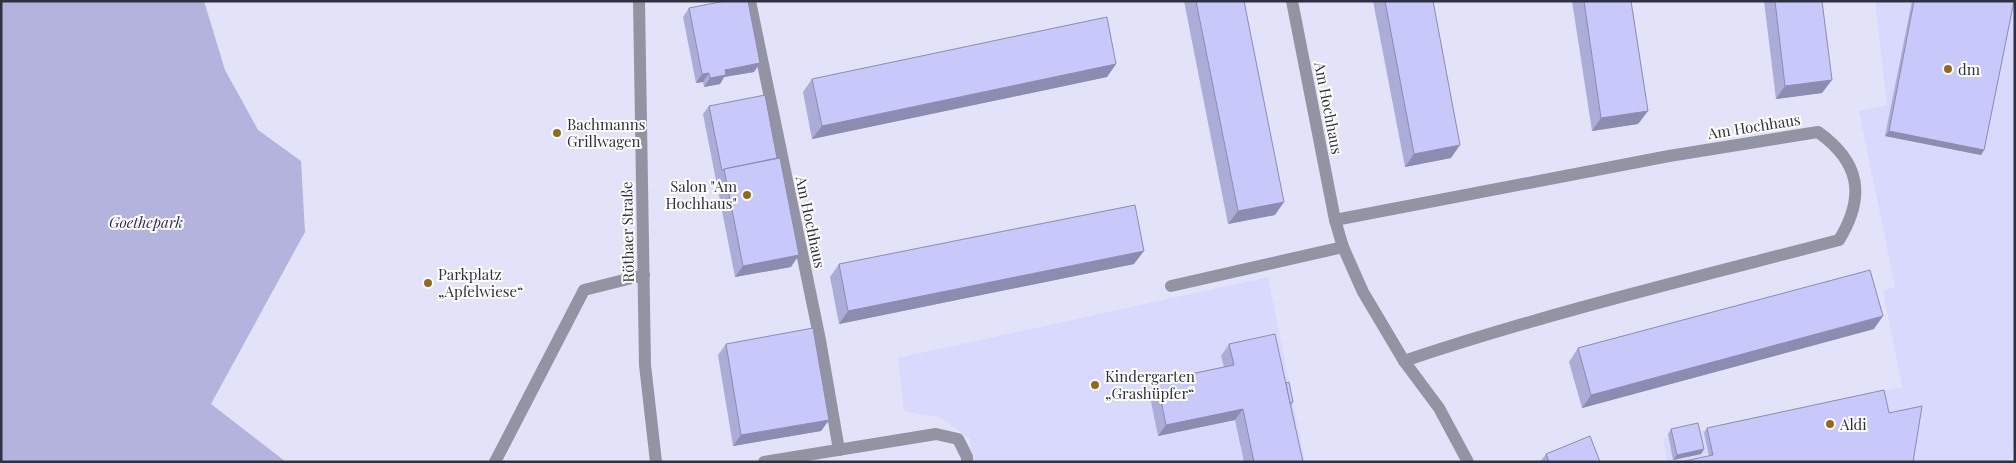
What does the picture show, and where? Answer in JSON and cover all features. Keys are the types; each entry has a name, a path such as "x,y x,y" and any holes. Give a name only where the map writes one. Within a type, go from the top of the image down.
{"street":[{"name":"Röthaer Straße","path":"639,1 645,365 656,462"},
{"name":"Am Hochhaus","path":"750,1 820,340 839,450"},
{"name":"Am Hochhaus","path":"1292,1 1335,220 1343,247 1363,292 1404,360 1439,408 1464,460"},
{"name":"Am Hochhaus","path":"1335,220 1669,156 1818,132 1835,144 1848,161 1854,181 1855,202 1850,222 1839,240 1547,317 1465,340 1404,360"},
{"path":"1171,286 1343,247"},
{"path":"494,462 584,290 644,275"},
{"path":"764,462 936,434 958,439 967,457 967,462"}],"shaded area":[{"path":"1875,1 2015,1 2015,443 2010,462 1668,462 1663,439 1902,387 1883,291 1895,287 1859,111 1887,105"},
{"name":"Kindergarten „Grashüpfer“","path":"1268,277 1305,462 973,462 970,439 941,418 904,411 898,358"}],"green space":[{"name":"Goethepark","path":"1,1 204,1 225,70 258,130 301,161 305,232 211,404 286,462 1,462"}],"building":[{"path":"725,1 748,1 760,63 725,70 726,75 710,78 709,73 702,74 689,8"},
{"path":"1196,1 1244,1 1284,202 1238,211"},
{"path":"1385,1 1433,1 1460,145 1414,154"},
{"path":"1584,1 1631,1 1648,111 1601,118"},
{"path":"1775,1 1822,1 1832,80 1785,86"},
{"name":"dm","path":"1914,1 2014,1 1984,150 1889,131"},
{"path":"1107,17 1116,64 822,126 812,79"},
{"path":"765,95 777,158 722,171 709,106"},
{"path":"780,158 799,255 743,266 724,169"},
{"path":"1135,205 1144,251 848,311 839,264"},
{"path":"1870,270 1883,316 1591,395 1578,348"},
{"path":"813,328 829,420 741,435 726,344"},
{"path":"1275,334 1303,462 1254,462 1243,409 1166,425 1157,381 1234,365 1229,344"},
{"path":"1289,382 1293,402 1290,403 1286,383"},
{"name":"Aldi","path":"1884,390 1889,413 1922,406 1913,462 1680,462 1713,455 1707,428"},
{"path":"1698,423 1704,449 1677,455 1671,429"},
{"path":"1590,436 1600,462 1549,462 1546,454"}],"place":[{"name":"dm","path":"1948,69"},
{"name":"Bachmanns Grillwagen","path":"557,133"},
{"name":"Salon \"Am Hochhaus\"","path":"747,195"},
{"name":"Parkplatz „Apfelwiese“","path":"428,283"},
{"name":"Kindergarten „Grashüpfer“","path":"1095,385"},
{"name":"Aldi","path":"1830,424"}]}
